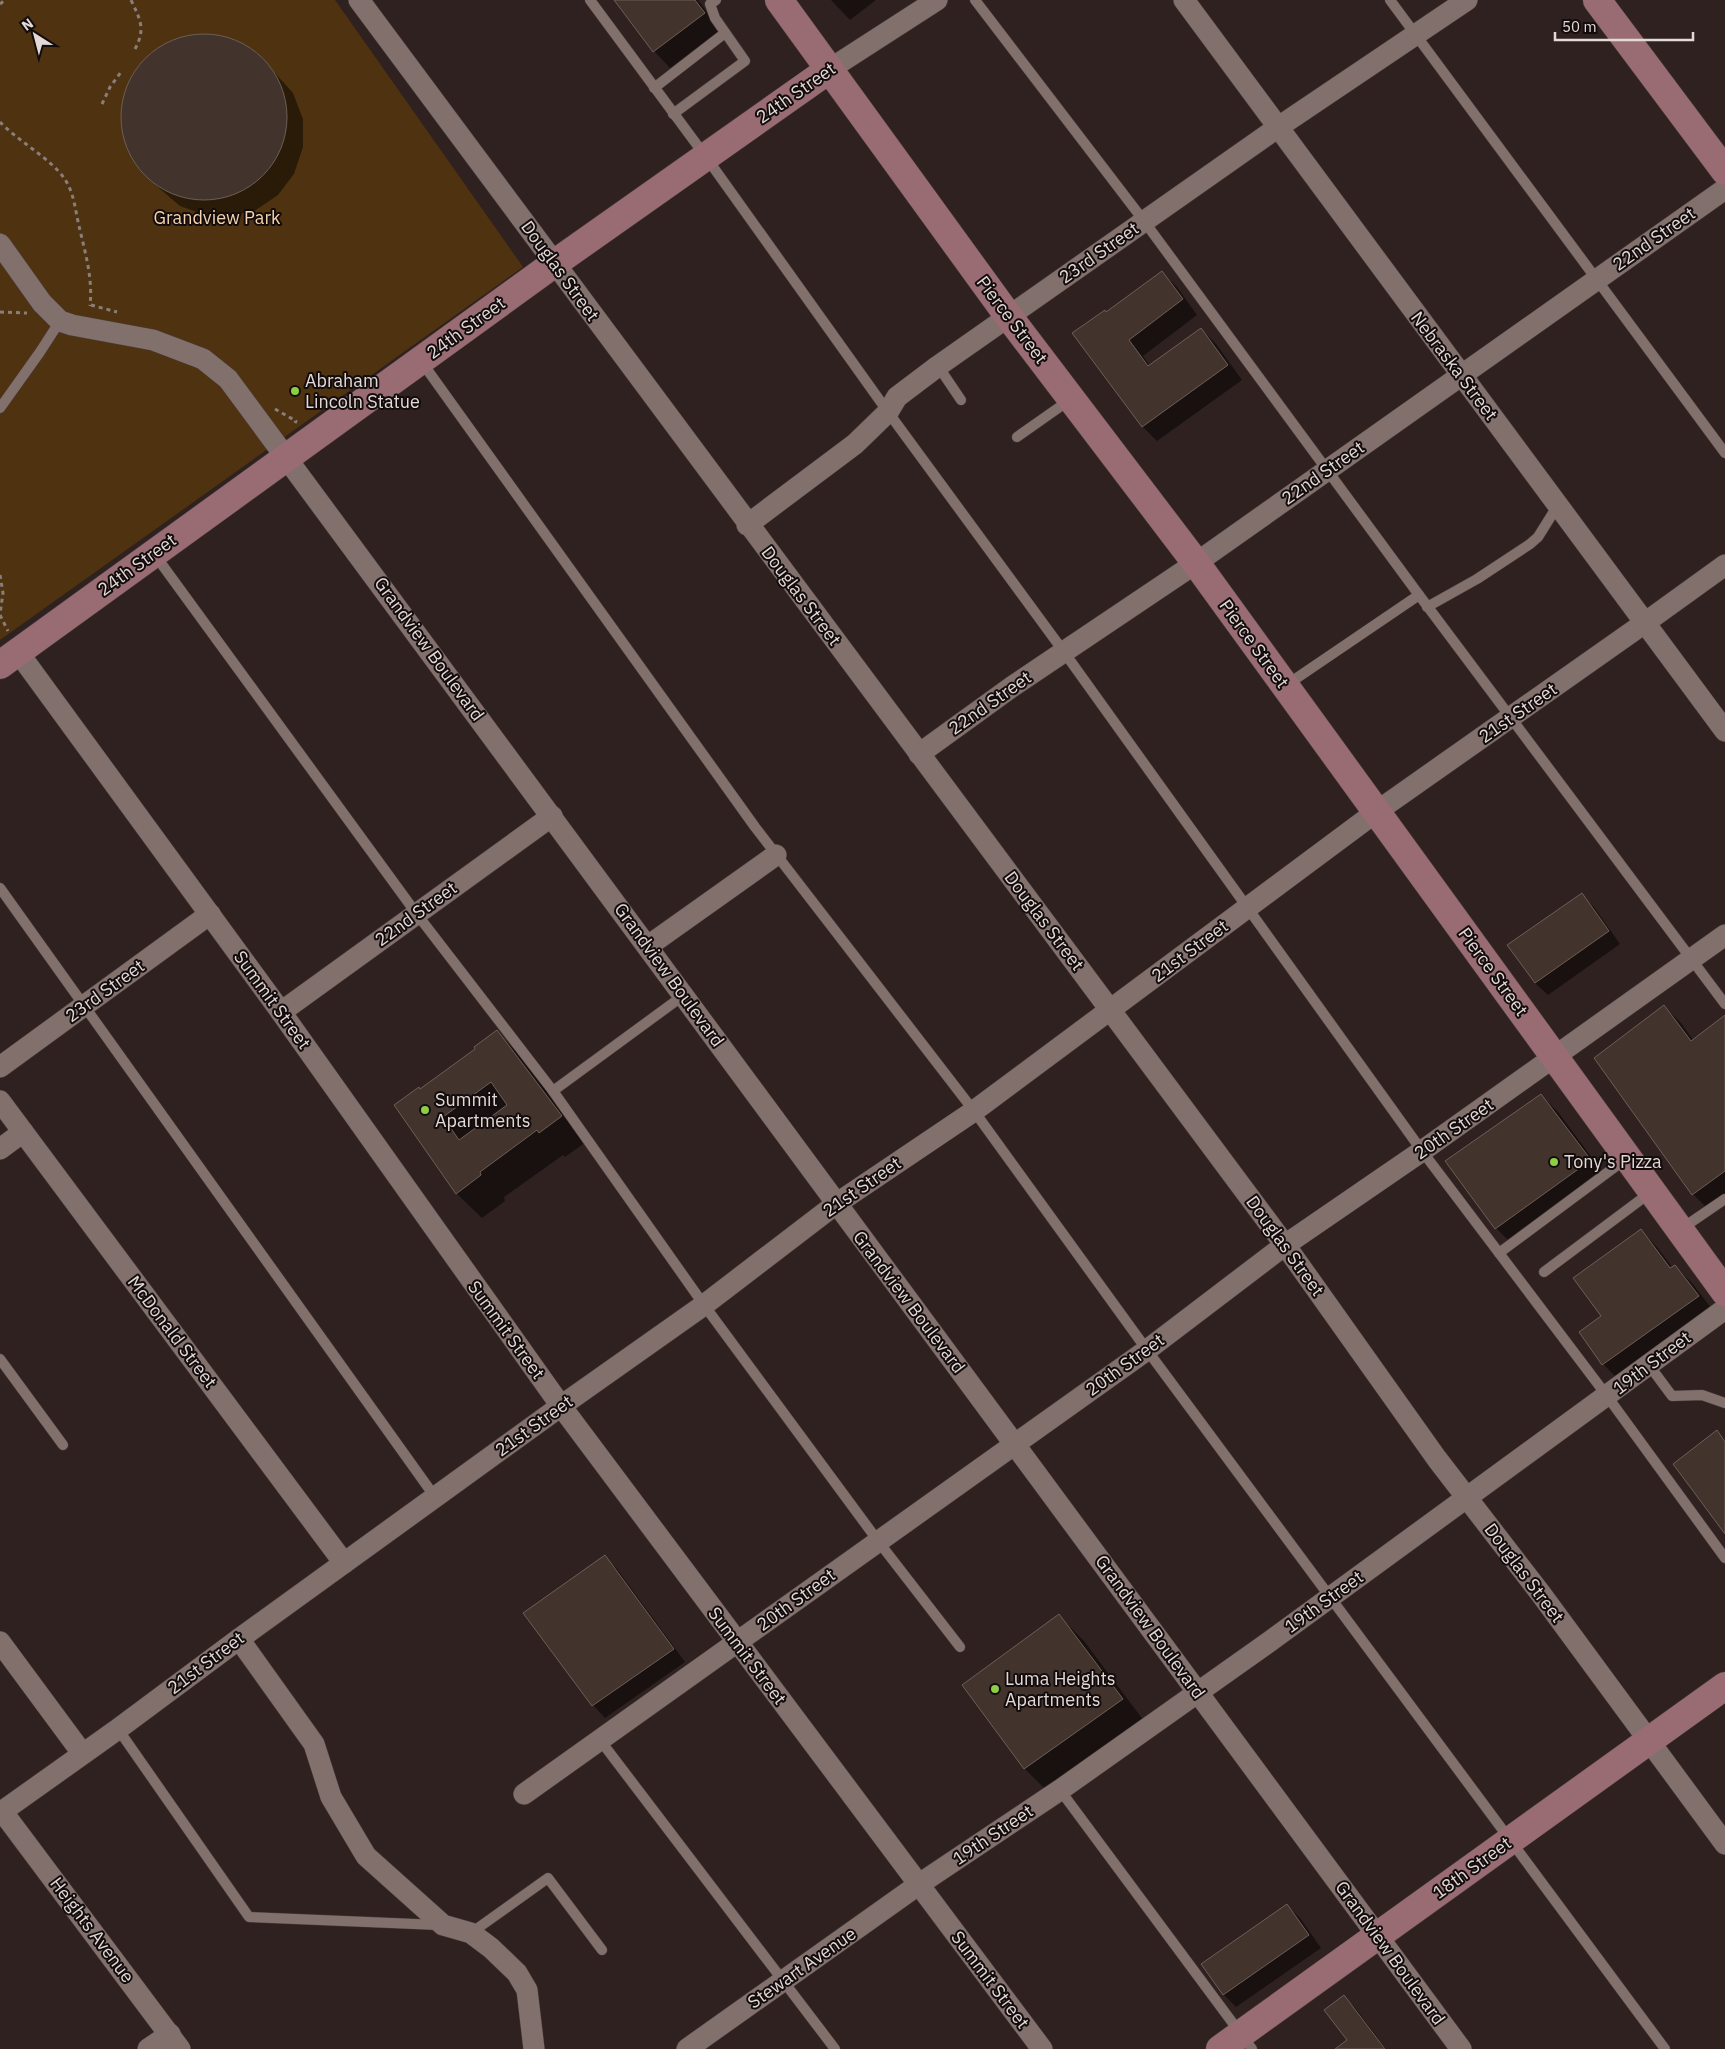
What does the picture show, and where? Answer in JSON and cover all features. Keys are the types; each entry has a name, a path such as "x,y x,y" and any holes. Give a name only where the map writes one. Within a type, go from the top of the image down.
{"main road":[{"name":"Pierce Street","path":"779,0 1010,317 1196,563 1725,1292"},
{"path":"1597,0 1725,171"},
{"name":"24th Street","path":"9,658 555,263 830,69"},
{"name":"18th Street","path":"1238,2044 1511,1839 1725,1686"}],"street":[{"name":"Douglas Street","path":"359,0 1285,1245 1466,1497 1541,1594 1725,1844"},
{"name":"24th Street","path":"830,69 937,0"},
{"name":"Nebraska Street","path":"1184,0 1725,731"},
{"name":"23rd Street","path":"748,525 855,444 888,412 896,397 938,366 1278,128 1467,0"},
{"name":"22nd Street","path":"919,754 1013,686 1196,563 1725,189"},
{"path":"0,244 42,302 60,321"},
{"name":"Grandview Boulevard","path":"60,321 153,340 203,359 228,378 1460,2049"},
{"name":"21st Street","path":"1,1812 561,1406 704,1305 836,1204 974,1111 1110,1012 1376,812 1725,565"},
{"name":"Summit Street","path":"9,658 210,914 561,1406 1042,2049"},
{"name":"22nd Street","path":"281,1012 552,816"},
{"path":"648,946 776,855"},
{"name":"23rd Street","path":"0,1067 210,914"},
{"name":"20th Street","path":"524,1794 1147,1350 1285,1245 1422,1151 1725,935"},
{"name":"McDonald Street","path":"0,1101 344,1563"},
{"path":"0,1149 23,1132"},
{"name":"19th Street","path":"918,1885 1060,1790 1198,1693 1725,1309"},
{"path":"239,1639 314,1744 331,1797 366,1856 443,1925 470,1933 491,1948 517,1974 527,1990 534,2049"},
{"path":"0,1642 82,1753"},
{"name":"Heights Avenue","path":"1,1812 175,2041"},
{"name":"Stewart Avenue","path":"687,2049 918,1885"},
{"path":"148,2049 175,2041"}],"lane":[{"path":"590,0 706,157 888,412 1064,652 1422,1151 1607,1396 1725,1558"},
{"path":"975,0 1144,222 1510,718 1725,1004"},
{"path":"1390,0 1725,453"},
{"path":"673,114 744,61 715,18 711,1"},
{"path":"654,88 725,33"},
{"path":"0,408 60,321"},
{"path":"421,361 776,855 974,1111 1147,1350 1665,2049"},
{"path":"938,366 961,400"},
{"path":"1017,437 1071,398"},
{"path":"1427,606 1476,579 1530,544 1538,537 1558,505"},
{"path":"154,553 416,913 553,1091 704,1305 878,1541 960,1647"},
{"path":"1285,686 1419,595"},
{"path":"0,888 435,1497"},
{"path":"553,1091 684,995"},
{"path":"1499,1253 1628,1158"},
{"path":"1544,1272 1652,1192"},
{"path":"1680,1230 1725,1199"},
{"path":"0,1359 63,1445"},
{"path":"1648,1365 1672,1396 1702,1395 1725,1403"},
{"path":"118,1729 249,1917 443,1925"},
{"path":"600,1740 835,2049"},
{"path":"1060,1790 1238,2044"},
{"path":"470,1933 548,1878 602,1950"}],"path":[{"path":"0,4 6,0"},
{"path":"131,0 142,28 141,38 135,48"},
{"path":"102,104 110,87 121,72"},
{"path":"0,122 54,167 70,187 87,260 91,288 91,305 82,327"},
{"path":"0,575 3,593 0,614"}],"green space":[{"name":"Grandview Park","path":"0,0 335,0 523,267 0,640"}],"building":[{"path":"614,0 695,0 705,13 653,52"},
{"path":"212,34 236,40 263,58 281,85 286,101 286,133 281,149 263,176 250,186 228,197 196,200 172,194 151,181 140,170 124,141 121,109 127,85 140,64 151,53 180,37"},
{"path":"1162,271 1183,299 1129,340 1148,366 1201,328 1228,365 1142,427 1072,333 1105,310 1106,312"},
{"path":"1582,893 1609,931 1535,983 1507,945"},
{"path":"1664,1005 1691,1041 1725,1015 1725,1171 1692,1195 1594,1058"},
{"name":"Summit Apartments","path":"497,1030 562,1116 539,1133 537,1130 480,1172 481,1175 456,1194 394,1105 419,1087 420,1089 475,1049 474,1047","holes":["491,1082 507,1105 459,1140 443,1117"]},
{"path":"1541,1094 1591,1160 1495,1229 1445,1161"},
{"path":"1641,1229 1670,1268 1675,1265 1699,1296 1602,1365 1579,1332 1601,1316 1573,1278"},
{"path":"1717,1430 1725,1442 1725,1534 1673,1464"},
{"path":"605,1555 674,1649 592,1706 523,1613"},
{"name":"Luma Heights Apartments","path":"1059,1614 1123,1699 1024,1769 962,1685"},
{"path":"1287,1904 1309,1935 1223,1995 1201,1964"},
{"path":"1344,1995 1385,2049 1335,2049 1347,2040 1324,2010"}],"place":[{"name":"Abraham Lincoln Statue","path":"295,391"},
{"name":"Summit Apartments","path":"425,1110"},
{"name":"Tony's Pizza","path":"1554,1162"},
{"name":"Luma Heights Apartments","path":"995,1689"}]}
